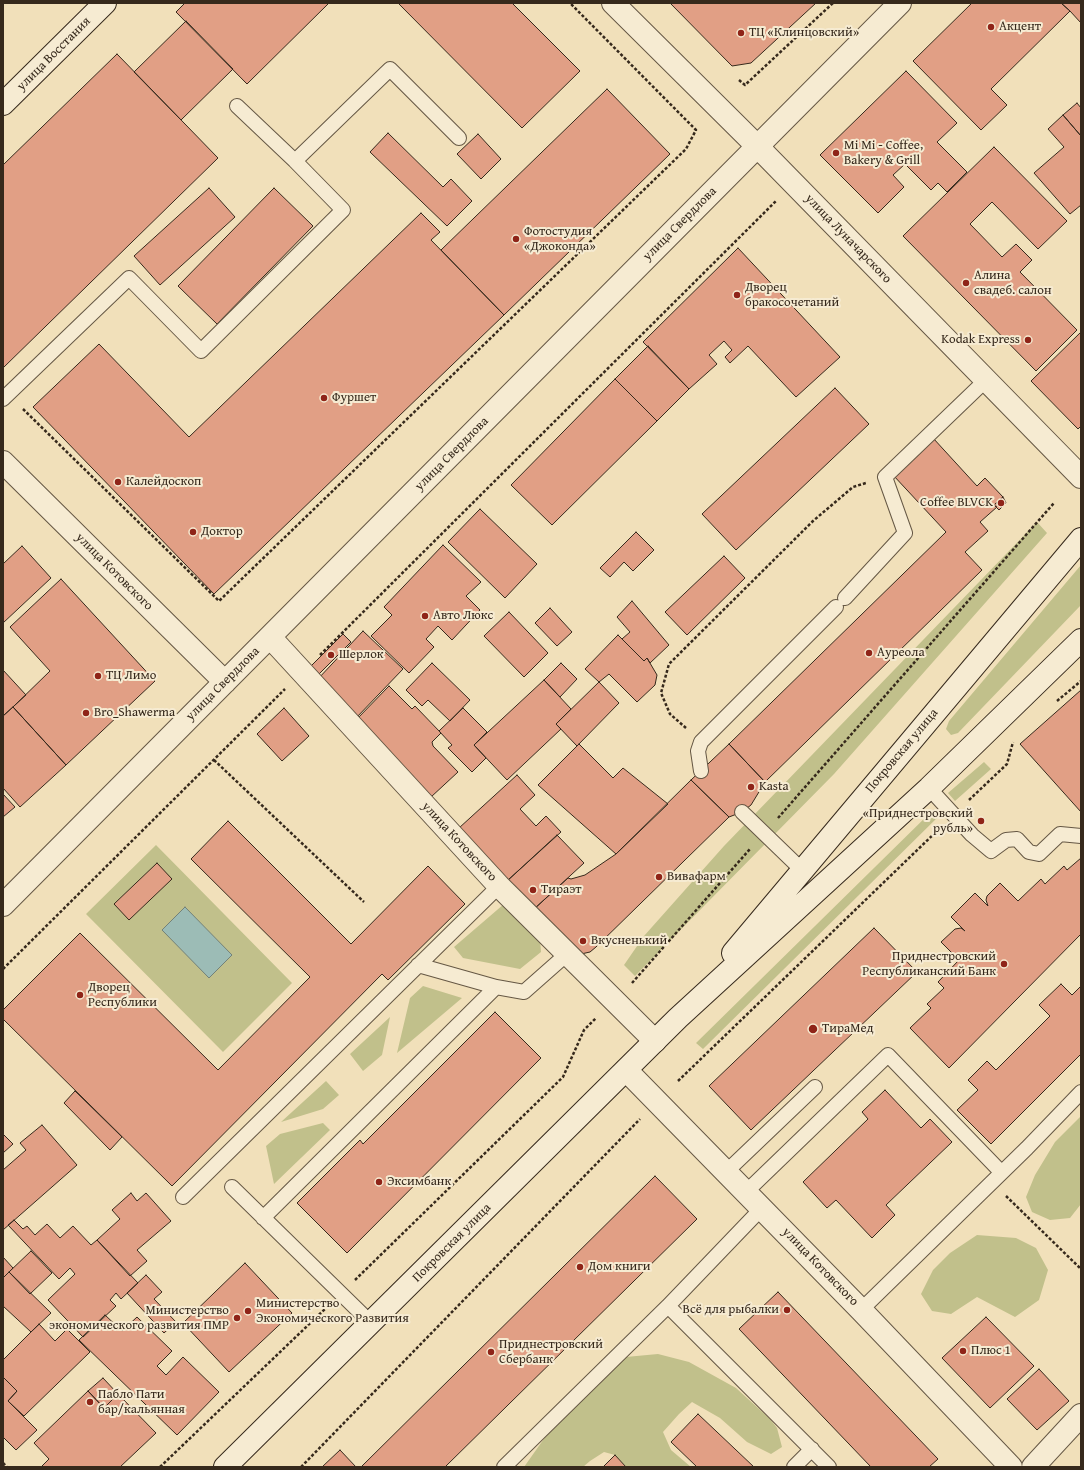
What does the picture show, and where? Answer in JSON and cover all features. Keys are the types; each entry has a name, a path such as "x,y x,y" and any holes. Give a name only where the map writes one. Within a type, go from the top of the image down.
{"street":[{"name":"улица Восстания","path":"3,104 105,3"},
{"name":"улица Луначарского","path":"613,3 757,146 1081,477"},
{"name":"улица Свердлова","path":"3,905 900,3"},
{"name":"улица Котовского","path":"3,462 225,682"},
{"name":"Покровская улица","path":"678,1018 1081,539"},
{"name":"улица Котовского","path":"270,637 500,886 655,1041"},
{"name":"Покровская улица","path":"225,1467 678,1018 928,788 1081,640"},
{"name":"улица Котовского","path":"626,1070 861,1310 1011,1467"},
{"path":"1033,1467 1081,1415"}],"lane":[{"path":"294,161 390,69 459,138"},
{"path":"5,397 129,278 202,351 343,210 237,106"},
{"path":"701,771 698,751 701,742 841,603 906,533 885,477 986,380"},
{"path":"928,788 972,835 991,851 1006,840 1017,839 1029,852 1039,854 1060,834 1081,836"},
{"path":"742,812 802,870"},
{"path":"183,1197 500,886"},
{"path":"418,965 496,988 524,992 567,954"},
{"path":"263,1218 496,988"},
{"path":"746,1192 888,1055 996,1177"},
{"path":"726,1172 815,1087"},
{"path":"861,1310 1081,1092"},
{"path":"232,1187 371,1323"},
{"path":"504,1467 668,1306 762,1208"},
{"path":"668,1306 830,1467"},
{"path":"794,1467 812,1449"}],"path":[{"path":"5,397 20,406 219,601 686,149 696,130 570,3"},
{"path":"739,80 745,85 833,3"},
{"path":"3,969 794,184"},
{"path":"701,742 670,714 661,693 669,664 813,521 854,487 885,477"},
{"path":"630,986 1054,503"},
{"path":"1051,706 1081,681"},
{"path":"678,1081 1007,764 1015,738"},
{"path":"214,760 364,902"},
{"path":"160,1467 564,1078 584,1030 601,1013"},
{"path":"301,1467 643,1115"},
{"path":"996,1177 1081,1269"},
{"path":"3,1463 7,1467"}],"shaded area":[{"path":"1037,522 1047,533 834,774 635,976 624,965 644,936 724,846"},
{"path":"1081,565 1081,605 958,733 951,735 946,729 949,721"},
{"path":"984,762 991,769 955,801 948,793"},
{"path":"934,809 940,815 703,1049 696,1043"},
{"path":"156,845 292,983 223,1052 86,914"},
{"path":"504,904 540,939 541,952 520,969 463,958 454,947"},
{"path":"423,986 462,998 397,1053 410,998"},
{"path":"390,1017 382,1055 363,1071 350,1054"},
{"path":"326,1081 339,1095 323,1109 281,1122"},
{"path":"1081,1116 1081,1204 1070,1218 1050,1220 1032,1212 1026,1197 1035,1175 1055,1142"},
{"path":"323,1123 330,1130 274,1184 266,1146 280,1134"},
{"path":"977,1235 1016,1238 1036,1248 1048,1270 1039,1300 1015,1317 977,1297 951,1314 932,1311 921,1294 933,1270 950,1253"},
{"path":"658,1354 689,1362 736,1388 770,1419 777,1428 782,1447 771,1454 747,1442 720,1418 692,1402 663,1432 671,1450 691,1467 626,1467 615,1455 604,1452 583,1467 524,1467 570,1402 615,1358"}],"water":[{"path":"185,907 232,955 209,978 162,930"}],"building":[{"path":"185,3 329,3 247,84 176,12"},
{"path":"398,3 512,3 580,71 522,128"},
{"name":"ТЦ «Клинцовский»","path":"670,3 816,3 751,63 732,66"},
{"path":"972,3 1061,3 1070,11 991,89 1007,105 981,130 913,61"},
{"path":"1061,3 1081,3 1081,23 1070,11"},
{"path":"186,21 233,69 181,120 134,72"},
{"path":"117,54 218,158 3,368 3,165"},
{"path":"906,71 957,123 937,142 967,172 947,192 938,183 931,190 905,164 893,175 904,187 878,213 820,155"},
{"path":"607,89 670,154 504,315 441,250"},
{"path":"1077,103 1081,108 1081,136 1063,115"},
{"path":"1063,115 1081,136 1081,205 1070,214 1034,173 1064,147 1048,129"},
{"path":"388,133 443,187 451,179 472,201 447,226 370,152"},
{"path":"478,134 501,159 481,179 457,154"},
{"path":"994,147 1067,221 1038,249 992,202 970,224 1002,257 1016,244 1032,260 1020,272 1077,330 1036,371 903,236"},
{"path":"209,188 235,217 160,285 134,256"},
{"path":"274,188 313,226 217,324 178,286"},
{"name":"Фуршет","path":"421,213 440,232 431,240 504,315 214,594 33,407 99,344 189,437"},
{"name":"Дворец бракосочетаний","path":"738,248 840,357 796,397 748,346 730,363 725,357 732,350 724,341 709,355 717,364 689,389 643,342"},
{"path":"1081,332 1081,426 1078,429 1031,381"},
{"path":"648,346 689,389 657,421 615,379"},
{"path":"615,379 657,421 552,525 511,485"},
{"path":"835,388 869,424 736,550 702,514"},
{"path":"933,438 977,486 985,478 1003,497 994,505 997,507 980,522 988,531 965,552 982,570 765,782 729,744 946,532 893,475"},
{"name":"Coffee BLVCK","path":"1003,497 1006,503 999,510 994,505"},
{"path":"480,509 537,564 505,598 448,542"},
{"path":"636,532 654,550 633,571 624,562 610,577 600,568"},
{"path":"443,545 481,582 466,596 480,610 452,640 438,626 426,639 434,647 409,673 371,636 392,615 384,607"},
{"path":"22,546 51,578 3,623 3,564"},
{"path":"724,556 745,578 687,635 665,612"},
{"name":"ТЦ Лимо","path":"61,579 155,681 66,765 13,707 50,671 10,627"},
{"path":"632,601 669,645 650,663 647,658 644,661 622,639 630,632 617,617"},
{"path":"550,608 572,632 557,646 535,623"},
{"path":"509,612 548,653 524,677 484,636"},
{"path":"363,631 403,669 356,718 317,680"},
{"name":"Шерлок","path":"343,634 351,642 318,675 310,667"},
{"path":"618,635 644,661 647,658 657,675 655,685 637,702 609,674 599,682 585,669"},
{"path":"432,663 470,700 450,721 428,700 422,706 406,690"},
{"path":"561,663 577,679 560,697 544,680"},
{"path":"3,670 26,695 3,716"},
{"path":"544,680 571,709 556,724 561,729 507,780 474,745"},
{"path":"599,682 619,703 577,746 556,724"},
{"path":"389,686 412,709 415,706 441,733 432,742 433,746 458,772 431,797 357,719"},
{"path":"1081,690 1081,812 1020,744"},
{"path":"13,707 66,765 20,807 3,788 3,716"},
{"path":"284,708 309,736 282,761 257,734"},
{"path":"463,708 487,732 474,745 486,758 472,772 448,748 452,745 439,731"},
{"path":"579,744 613,778 623,768 668,804 616,854 538,785"},
{"path":"729,744 765,782 751,805 742,812 729,817 691,780"},
{"path":"517,775 535,795 520,809 536,826 546,816 561,832 507,881 459,828"},
{"path":"691,780 729,817 596,947 590,952 581,954 533,910 568,878 571,879 585,875 616,854"},
{"path":"3,794 15,807 3,817"},
{"name":"Дворец Республики","path":"228,821 351,944 428,866 465,904 388,980 382,974 172,1186 3,1019 3,1010 80,933 218,1070 310,977 191,859"},
{"path":"557,835 584,863 533,910 507,881"},
{"name":"Приднестровский Республиканский Банк","path":"1081,858 1081,934 949,1068 910,1028 931,1008 927,1004 944,988 938,982 959,960 941,942 955,929 961,928 965,931 951,917 975,893 988,906 986,900 987,896 1000,883 1018,901 1041,879 1045,884 1064,866 1067,870"},
{"path":"157,863 172,879 129,920 114,904"},
{"name":"ТираМед","path":"874,928 917,972 751,1130 709,1086"},
{"path":"1061,984 1072,995 1081,986 1081,1054 991,1144 957,1110 978,1090 968,1080 987,1061 996,1070 1050,1016 1039,1005"},
{"path":"495,1012 541,1058 347,1253 297,1203 360,1140 363,1144"},
{"path":"885,1090 921,1128 930,1119 952,1142 886,1205 895,1215 872,1238 836,1200 827,1208 803,1182 868,1119 862,1112"},
{"path":"75,1091 122,1137 110,1150 64,1103"},
{"path":"42,1125 77,1165 3,1230 3,1170 26,1150 20,1143"},
{"path":"3,1134 13,1144 3,1153"},
{"path":"655,1176 697,1219 445,1467 361,1467"},
{"path":"131,1193 137,1201 146,1193 171,1221 137,1250 147,1261 130,1276 97,1240 120,1219 112,1210"},
{"path":"14,1220 23,1229 27,1226 35,1235 47,1224 60,1238 73,1226 91,1245 97,1240 138,1283 121,1299 116,1293 110,1300 116,1306 83,1337 48,1300 75,1274 70,1268 59,1279 8,1225"},
{"path":"31,1251 52,1273 30,1294 9,1272"},
{"path":"3,1257 13,1268 3,1278"},
{"name":"Министерство экономического развития ПМР","path":"245,1263 292,1313 229,1372 183,1323"},
{"path":"9,1272 51,1313 31,1332 3,1306 3,1278"},
{"path":"146,1275 162,1292 154,1299 176,1322 164,1333 127,1293"},
{"path":"778,1292 938,1459 929,1467 871,1467 739,1329"},
{"path":"105,1315 122,1331 137,1317 172,1351 157,1366 166,1375 183,1357 219,1392 177,1435 79,1340"},
{"path":"986,1317 1034,1366 990,1408 942,1358"},
{"path":"39,1324 55,1341 67,1329 90,1352 24,1416 8,1401 17,1391 3,1377 3,1360"},
{"path":"1039,1369 1069,1401 1037,1430 1007,1399"},
{"path":"3,1377 17,1391 8,1401 37,1430 16,1450 3,1437"},
{"path":"103,1378 118,1394 104,1408 88,1391"},
{"path":"88,1391 104,1408 118,1394 156,1433 120,1467 41,1467 49,1459 34,1443"},
{"path":"698,1414 754,1467 697,1467 671,1442"},
{"path":"340,1450 356,1467 322,1467"},
{"path":"615,1455 626,1467 603,1467"}],"place":[{"name":"Акцент","path":"991,27"},
{"name":"ТЦ «Клинцовский»","path":"741,33"},
{"name":"Mi Mi - Coffee, Bakery & Grill","path":"836,153"},
{"name":"Фотостудия «Джоконда»","path":"516,239"},
{"name":"Алина свадеб. салон","path":"966,283"},
{"name":"Дворец бракосочетаний","path":"737,295"},
{"name":"Kodak Express","path":"1028,340"},
{"name":"Фуршет","path":"324,398"},
{"name":"Калейдоскоп","path":"118,482"},
{"name":"Coffee BLVCK","path":"1001,503"},
{"name":"Доктор","path":"193,532"},
{"name":"Авто Люкс","path":"425,616"},
{"name":"Ауреола","path":"869,653"},
{"name":"Шерлок","path":"331,655"},
{"name":"ТЦ Лимо","path":"98,676"},
{"name":"Bro_Shawerma","path":"86,713"},
{"name":"Kasta","path":"751,787"},
{"name":"«Приднестровский рубль»","path":"981,821"},
{"name":"Вивафарм","path":"659,877"},
{"name":"Тираэт","path":"533,890"},
{"name":"Вкусненький","path":"583,941"},
{"name":"Приднестровский Республиканский Банк","path":"1004,964"},
{"name":"Дворец Республики","path":"80,995"},
{"name":"ТираМед","path":"813,1029"},
{"name":"Эксимбанк","path":"379,1182"},
{"name":"Дом книги","path":"580,1267"},
{"name":"Всё для рыбалки","path":"787,1310"},
{"name":"Министерство Экономического Развития","path":"248,1311"},
{"name":"Министерство экономического развития ПМР","path":"237,1318"},
{"name":"Плюс 1","path":"963,1351"},
{"name":"Приднестровский Сбербанк","path":"491,1352"},
{"name":"Пабло Пати бар/кальянная","path":"90,1402"}]}
